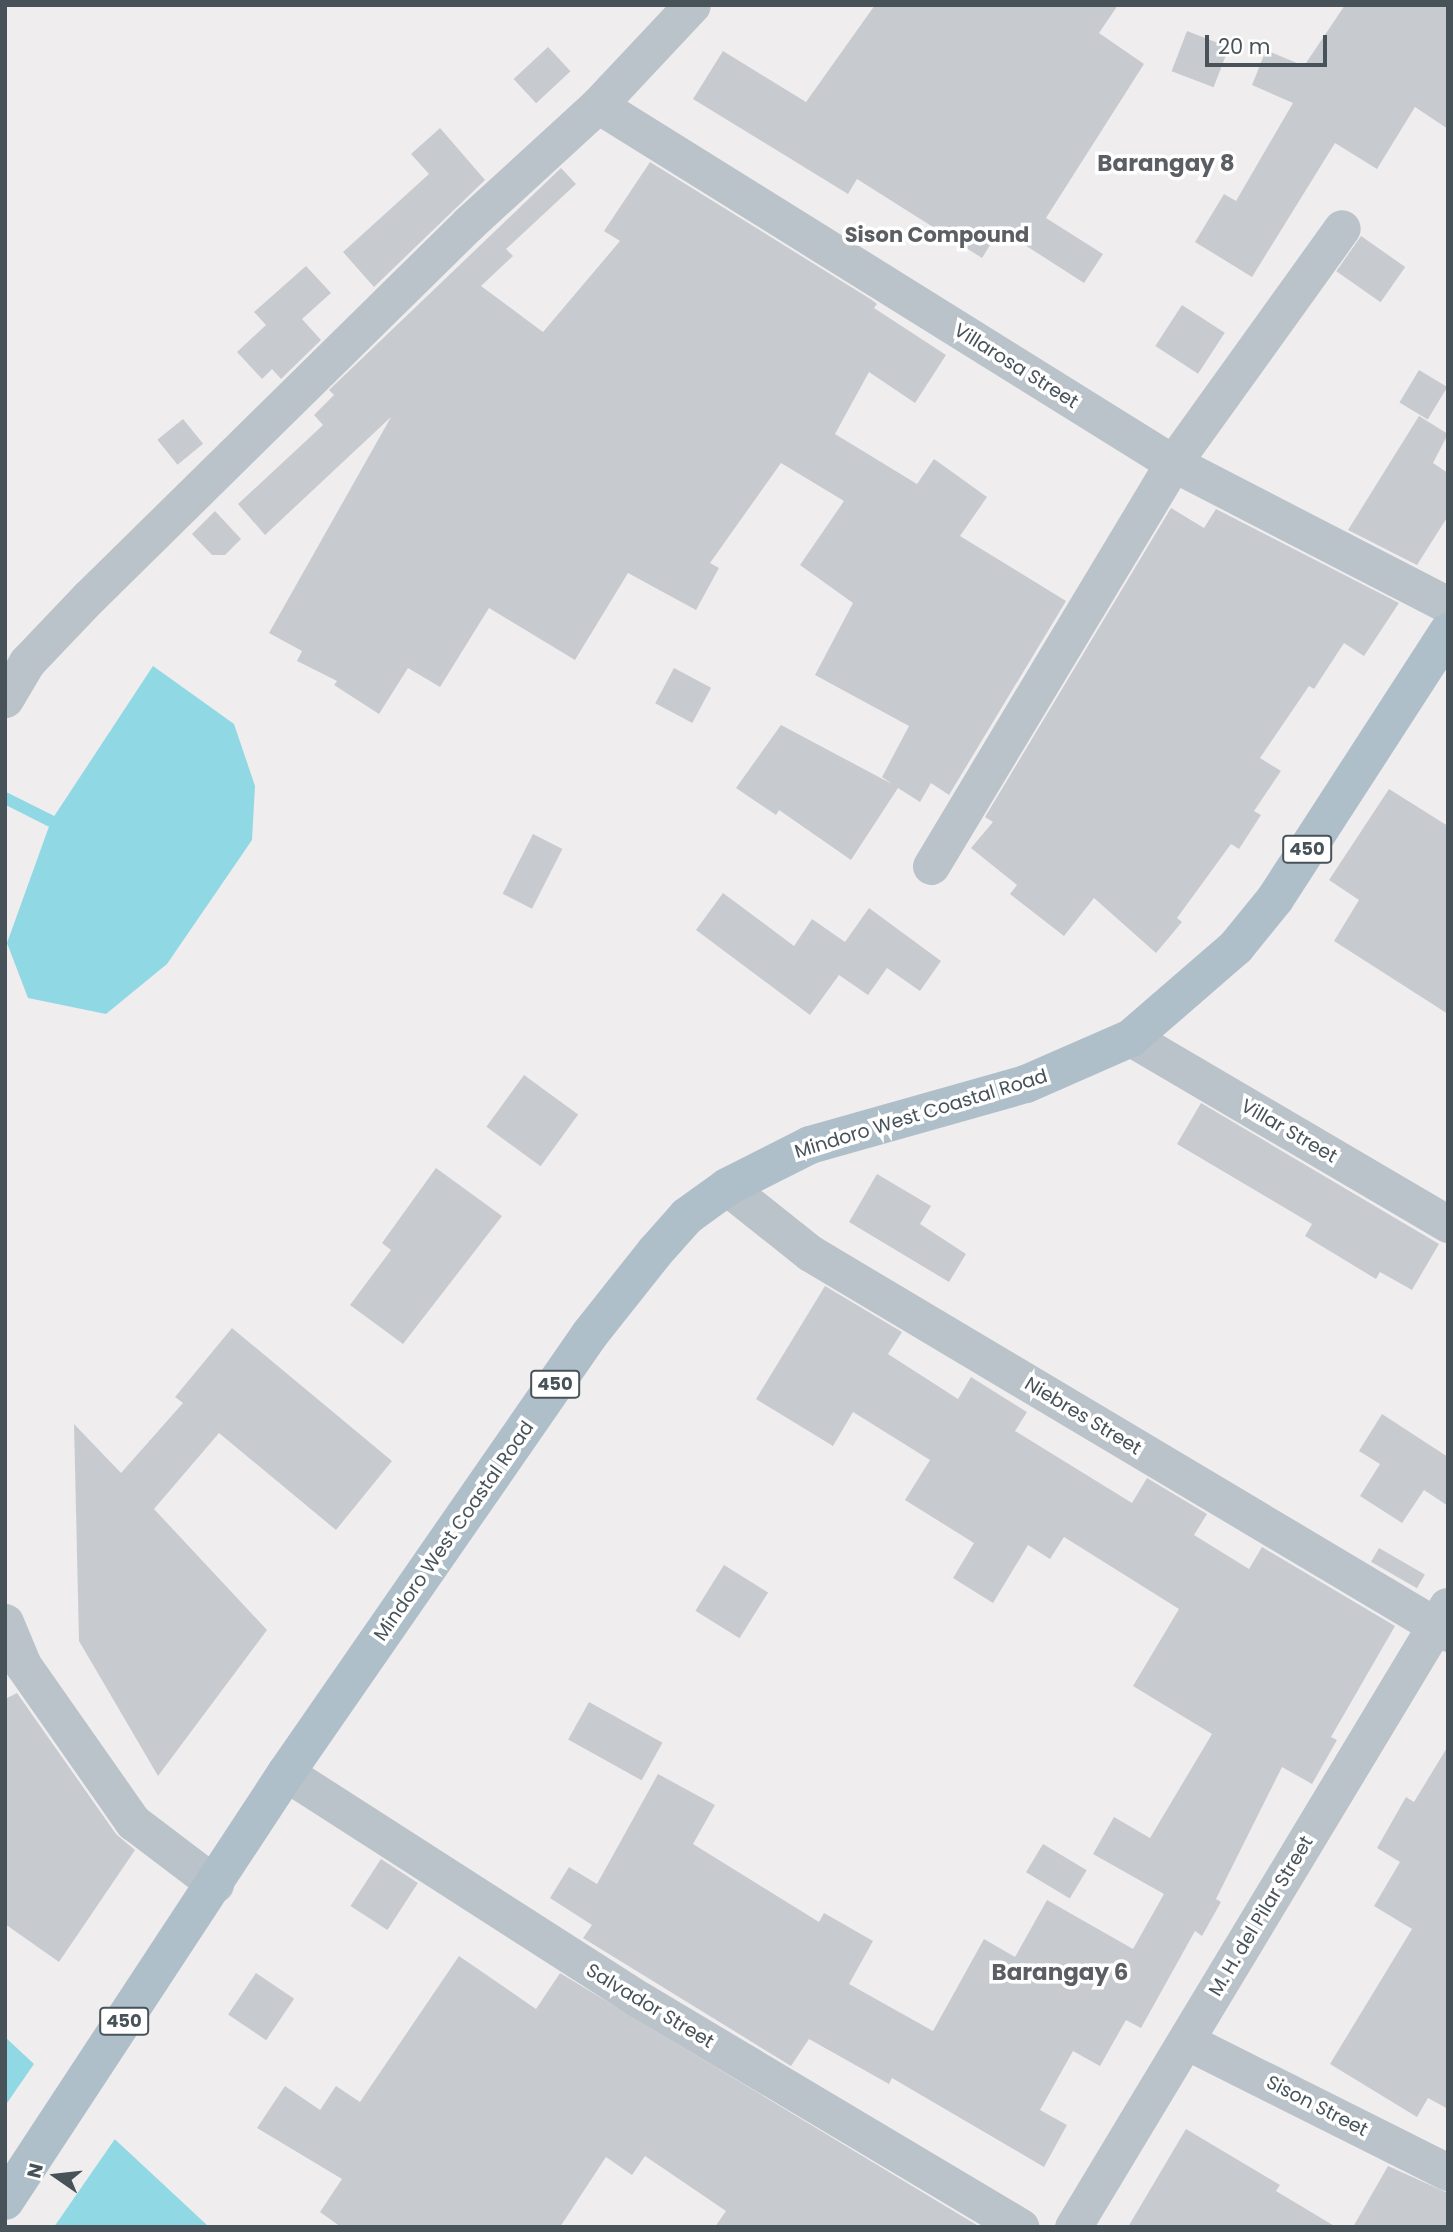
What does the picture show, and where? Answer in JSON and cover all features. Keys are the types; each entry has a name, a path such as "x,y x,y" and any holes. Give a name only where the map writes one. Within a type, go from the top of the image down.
{"main road":[{"name":"Mindoro West Coastal Road","path":"5,2201 85,2084 163,1957 215,1884 286,1773 590,1334 671,1234 727,1187 810,1145 1026,1084 1131,1038 1236,947 1275,899 1448,632"}],"street":[{"path":"5,699 27,662 89,597 468,224 598,104 692,5"},
{"name":"Villarosa Street","path":"598,104 1173,463 1448,605"},
{"path":"931,866 1173,463 1342,228"},
{"name":"Villar Street","path":"1131,1038 1448,1224"},
{"name":"Niebres Street","path":"727,1187 810,1252 1444,1621"},
{"name":"M. H. del Pilar Street","path":"1073,2227 1444,1621"},
{"path":"5,1622 23,1665 132,1822 215,1884"},
{"name":"Salvador Street","path":"286,1773 640,2000 1021,2227"},
{"name":"Sison Street","path":"1186,2041 1448,2172"}],"water":[{"path":"153,666 234,724 255,786 252,840 167,964 106,1014 28,998 7,943 51,821"},
{"path":"5,2037 193,2212 209,2227 5,2227"}],"pier":[{"path":"36,2061 117,2136 54,2227 5,2227 5,2106"}],"building":[{"path":"875,5 1118,5 1099,33 1144,64 1046,218 1103,254 1084,283 1000,229 982,258 857,179 848,194 693,99 723,51 806,102"},
{"path":"1345,5 1448,5 1448,129 1415,107 1377,169 1335,143 1252,277 1195,242 1224,194 1236,201 1293,103 1252,85 1266,50 1304,66"},
{"path":"1187,31 1229,47 1214,87 1172,71"},
{"path":"548,47 571,71 536,103 514,79"},
{"path":"440,128 485,180 374,287 343,252 429,174 411,154"},
{"path":"650,162 872,300 877,304 874,308 946,355 915,403 869,372 835,434 917,484 934,459 987,497 960,536 1066,601 949,795 931,783 920,802 898,788 851,860 779,810 776,815 736,788 781,725 892,784 882,777 909,726 815,675 853,603 800,565 844,501 781,463 710,563 719,568 696,610 628,573 575,660 489,608 440,687 408,668 379,714 334,685 337,681 297,661 302,651 269,633 391,417 265,535 238,504 323,425 314,415 334,395 329,390 561,168 576,184 506,249 513,256 481,286 543,332 620,241 604,231"},
{"path":"1361,236 1405,267 1381,302 1336,271"},
{"path":"306,266 331,293 302,319 321,340 281,379 272,369 262,379 237,352 266,325 254,312"},
{"path":"1182,305 1225,333 1198,374 1155,346"},
{"path":"1419,370 1447,387 1428,420 1399,403"},
{"path":"1419,416 1448,434 1433,463 1448,473 1448,516 1417,565 1348,530"},
{"path":"183,419 203,444 177,465 157,440"},
{"path":"1171,508 1204,528 1216,509 1399,603 1364,656 1344,643 1314,689 1309,686 1260,758 1281,771 1254,811 1261,815 1239,849 1231,844 1177,918 1182,922 1156,953 1094,898 1064,936 1010,894 1017,885 971,848 993,822 985,817"},
{"path":"215,511 241,539 225,555 212,555 192,534"},
{"path":"674,668 711,688 692,723 655,703"},
{"path":"1389,789 1448,826 1448,1014 1334,941 1359,900 1329,880"},
{"path":"533,834 562,849 532,909 503,894"},
{"path":"723,893 794,946 812,919 845,942 869,908 941,961 920,991 887,968 868,995 839,975 810,1015 696,930"},
{"path":"524,1075 578,1114 541,1166 486,1127"},
{"path":"1201,1103 1439,1244 1412,1290 1380,1272 1376,1279 1305,1236 1312,1224 1177,1144"},
{"path":"436,1168 502,1216 403,1344 350,1305 391,1250 382,1243"},
{"path":"877,1174 931,1206 920,1224 966,1254 949,1282 849,1222"},
{"path":"825,1286 902,1332 888,1354 958,1399 971,1377 1027,1412 1015,1431 1132,1503 1147,1478 1207,1514 1194,1535 1249,1569 1262,1547 1395,1626 1331,1737 1337,1740 1312,1784 1282,1767 1216,1899 1221,1902 1202,1936 1195,1931 1141,2028 1126,2020 1100,2066 1073,2051 1040,2110 1067,2125 1044,2167 892,2078 889,2084 809,2039 791,2066 583,1938 592,1925 550,1898 569,1867 597,1884 658,1774 715,1805 693,1844 819,1922 824,1913 873,1941 849,1984 933,2031 984,1939 1015,1957 1047,1900 1133,1949 1164,1894 1093,1854 1114,1817 1150,1838 1212,1734 1133,1686 1179,1609 1064,1537 1050,1559 1028,1545 993,1603 953,1578 974,1543 905,1500 930,1460 853,1412 833,1446 756,1399"},
{"path":"232,1328 392,1461 336,1530 219,1433 154,1509 267,1630 158,1776 79,1641 74,1424 121,1473 183,1403 175,1397"},
{"path":"1382,1414 1448,1457 1448,1506 1424,1490 1402,1523 1360,1496 1380,1464 1359,1451"},
{"path":"1379,1548 1425,1574 1417,1588 1371,1562"},
{"path":"724,1565 768,1593 739,1638 695,1611"},
{"path":"17,1693 116,1834 135,1850 59,1962 5,1924 5,1699"},
{"path":"589,1702 662,1743 642,1780 568,1740"},
{"path":"1448,1746 1448,2109 1428,2098 1417,2117 1330,2064 1412,1929 1374,1906 1400,1862 1377,1848 1406,1797 1414,1802"},
{"path":"1043,1844 1087,1870 1070,1899 1026,1872"},
{"path":"381,1859 418,1883 387,1930 351,1906"},
{"path":"459,1956 536,2009 560,1973 980,2227 715,2227 726,2211 645,2156 632,2175 606,2157 560,2227 341,2227 320,2212 342,2179 257,2128 285,2086 320,2110 336,2086 360,2102"},
{"path":"256,1973 294,1999 266,2040 228,2014"},
{"path":"1186,2129 1280,2185 1276,2191 1336,2227 1128,2227"},
{"path":"1388,2166 1448,2193 1448,2227 1353,2227"}],"waterway":[{"path":"5,798 51,821"}],"district":[{"name":"Barangay 8","path":"1166,163"},
{"name":"Sison Compound","path":"937,235"},
{"name":"Barangay 6","path":"1060,1972"}]}
